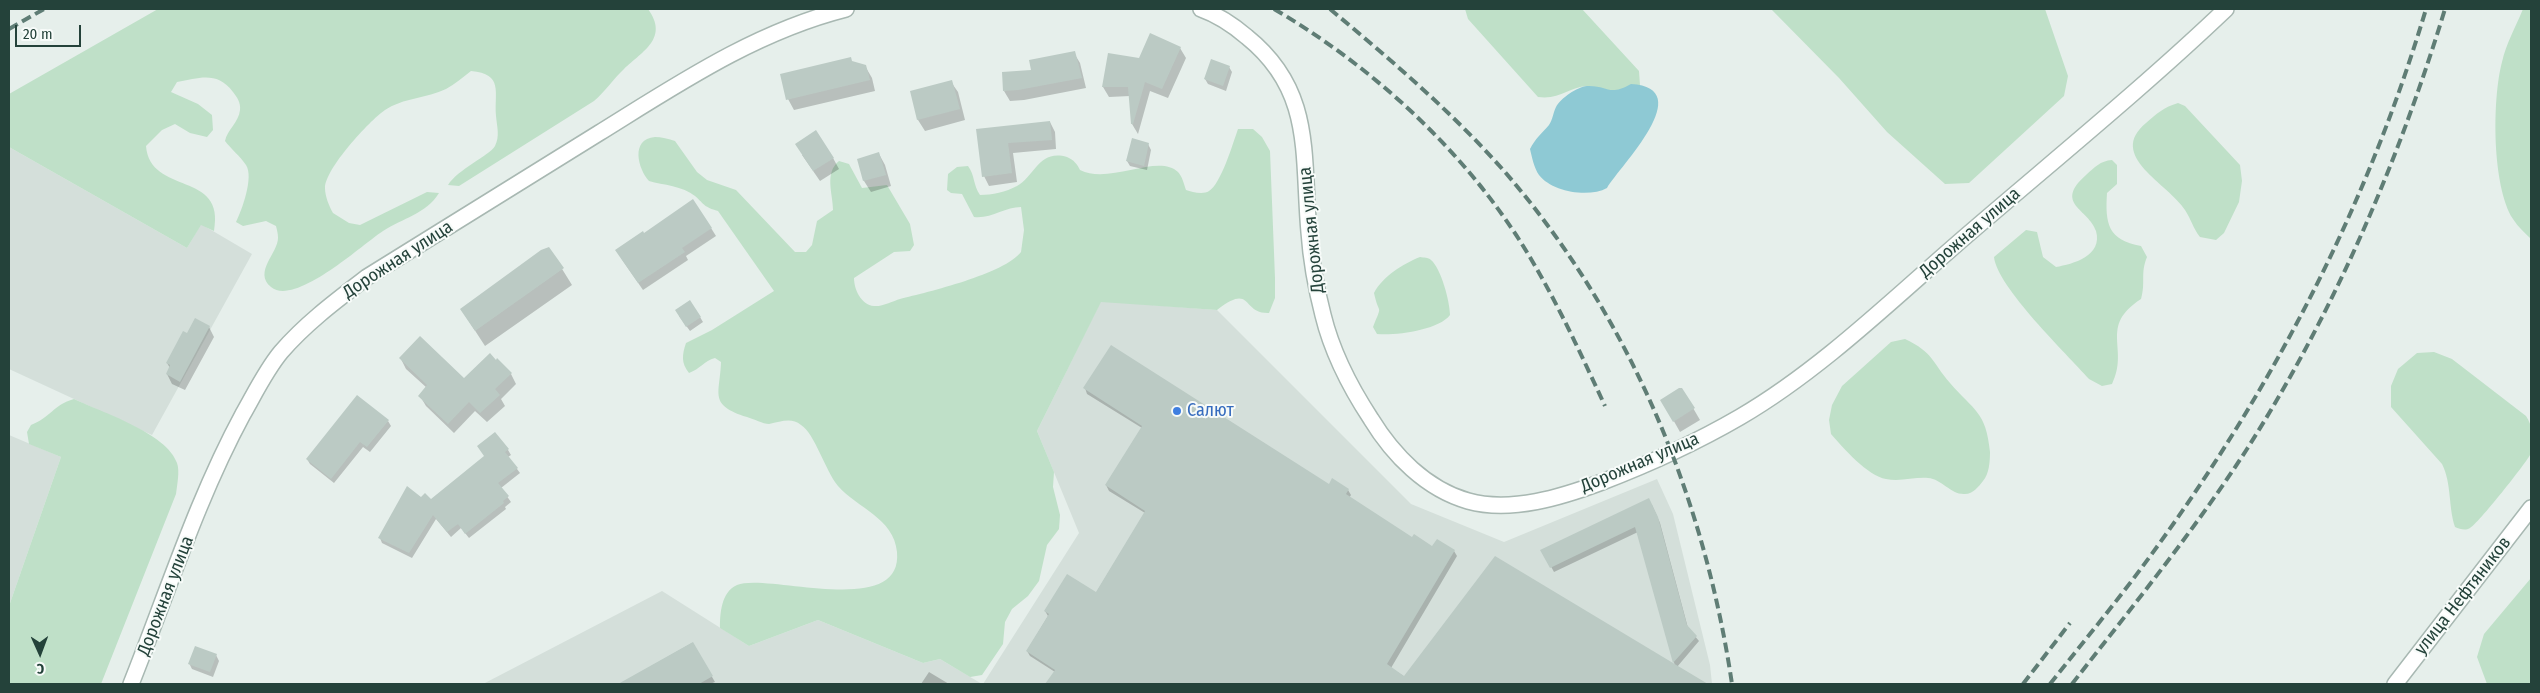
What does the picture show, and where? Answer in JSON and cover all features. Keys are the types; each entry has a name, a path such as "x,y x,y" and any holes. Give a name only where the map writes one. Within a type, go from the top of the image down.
{"street":[{"name":"Дорожная улица","path":"132,684 209,484 232,435 280,354 300,332 326,308 367,277 679,84 753,42 791,26 846,9"},
{"name":"Дорожная улица","path":"1201,9 1236,27 1275,63 1287,81 1300,124 1309,233 1319,299 1334,348 1362,406 1392,449 1427,480 1470,502 1505,504 1552,498 1628,472 1743,416 1774,395 1861,327 2226,9"},
{"name":"улица Нефтяников","path":"2395,684 2531,508"}],"shaded area":[{"path":"9,147 187,248 201,224 252,254 152,435 9,369"},
{"path":"1101,301 1217,310 1411,504 1504,542 1657,479 1673,514 1710,665 1712,684 983,684 1079,533 1037,431"},
{"path":"9,435 61,457 9,606"},
{"path":"662,591 749,646 818,620 923,663 940,659 982,684 483,684"}],"green space":[{"path":"158,9 648,9 654,19 656,28 655,36 651,43 594,101 459,186 448,185 459,174 492,150 497,142 496,92 493,80 489,76 471,71 446,89 399,103 385,110 349,146 332,169 325,188 333,213 349,223 360,225 427,192 439,193 421,211 383,231 345,260 312,281 296,289 282,291 271,287 264,275 277,244 276,226 266,221 243,226 236,222 246,194 249,177 244,162 225,141 238,118 240,107 234,94 221,81 201,78 177,82 171,92 198,104 212,115 213,130 207,137 190,133 175,124 162,130 146,146 151,162 160,172 199,190 209,199 215,212 214,231 201,225 187,248 9,147 9,94"},
{"path":"1465,9 1582,9 1639,71 1640,85 1614,91 1587,86 1552,97 1538,97 1468,19"},
{"path":"1771,9 2045,9 2068,76 2064,96 1969,183 1945,184 1887,132 1839,78"},
{"path":"2523,9 2531,9 2531,239 2515,222 2506,204 2501,186 2496,142 2497,98 2502,62"},
{"path":"2178,103 2185,106 2240,165 2242,181 2239,202 2224,233 2216,240 2200,237 2185,210 2177,200 2144,169 2133,147 2136,135 2146,123 2160,111"},
{"path":"1238,129 1253,129 1262,137 1270,151 1275,298 1269,313 1254,309 1242,299 1228,302 1217,310 1101,302 1037,431 1054,472 1053,487 1060,515 1059,529 1047,545 1039,581 1028,596 1012,609 1005,622 1003,644 982,675 970,677 940,659 923,663 818,620 749,646 720,628 722,604 728,593 737,585 752,583 830,589 857,589 879,584 893,572 897,552 889,530 882,522 838,486 811,436 801,425 793,421 764,423 726,408 721,403 719,397 721,362 715,358 689,373 686,369 683,359 686,343 712,330 774,291 718,211 707,207 685,190 649,181 639,162 638,155 642,143 647,139 655,137 675,141 697,172 707,180 736,190 795,252 806,252 812,245 817,221 833,210 830,184 832,171 839,161 849,164 862,188 887,185 910,224 914,245 910,251 894,252 854,278 855,287 862,300 869,305 877,306 983,275 999,268 1021,252 1024,230 1021,207 986,216 974,217 962,194 951,193 947,190 948,174 957,167 968,166 980,195 999,193 1017,186 1044,160 1058,156 1069,158 1075,162 1080,170 1092,174 1105,174 1146,167 1169,167 1178,172 1186,190 1204,193 1209,191 1218,180"},
{"path":"2112,160 2117,165 2117,184 2107,193 2108,222 2115,235 2121,240 2141,246 2147,257 2141,299 2128,309 2121,319 2118,329 2117,371 2112,384 2102,386 2089,379 2034,320 2007,285 1998,270 1994,257 2026,230 2037,232 2043,257 2056,267 2078,261 2091,253 2097,240 2096,231 2092,223 2076,206 2073,200 2073,193 2077,185 2095,167"},
{"path":"1420,257 1430,259 1435,264 1447,294 1450,315 1436,325 1416,331 1377,334 1373,327 1379,310 1374,293 1394,271"},
{"path":"1905,339 1927,353 1982,420 1990,452 1988,471 1985,478 1971,493 1960,494 1938,481 1928,478 1896,480 1879,477 1856,461 1831,434 1829,420 1832,405 1842,386 1891,342"},
{"path":"2434,352 2452,359 2526,416 2532,433 2533,444 2528,458 2482,516 2475,524 2466,529 2455,527 2447,479 2442,464 2391,407 2391,386 2398,369 2417,353"},
{"path":"74,399 147,433 171,452 178,466 176,494 101,684 9,684 9,606 61,457 29,444 27,432 31,425 43,419 61,405"},
{"path":"2531,578 2531,684 2487,684 2477,657 2484,634"}],"water":[{"path":"1631,84 1650,89 1658,99 1657,113 1638,146 1607,188 1591,193 1571,192 1545,181 1536,169 1530,149 1536,139 1549,125 1558,104 1579,88 1594,86 1617,90"}],"building":[{"path":"1150,33 1181,47 1162,89 1145,82 1133,124 1131,124 1128,87 1102,87 1108,53 1139,58"},
{"path":"1075,51 1082,78 1003,91 1002,72 1031,70 1029,60"},
{"path":"851,57 852,61 866,65 870,80 786,100 780,74"},
{"path":"1211,59 1230,66 1223,86 1204,79"},
{"path":"952,80 960,109 917,120 910,91"},
{"path":"1050,121 1052,140 1008,143 1012,173 982,177 976,129"},
{"path":"816,130 834,158 813,171 795,144"},
{"path":"1132,138 1149,143 1144,166 1126,161"},
{"path":"879,152 886,175 863,181 857,159"},
{"path":"693,199 712,228 682,248 685,252 638,283 615,250 643,231 644,233"},
{"path":"549,247 564,268 475,331 460,309 541,250"},
{"path":"690,300 701,317 686,327 675,310"},
{"path":"195,318 210,326 180,382 166,374 170,365 166,363 183,331 187,333"},
{"path":"420,336 464,378 490,353 496,360 497,358 512,373 495,389 500,395 480,413 469,402 448,424 418,396 427,385 399,358"},
{"path":"1111,345 1329,484 1332,478 1349,489 1346,494 1412,537 1414,534 1432,546 1437,539 1455,550 1387,664 1404,676 1495,556 1708,684 1045,684 1055,670 1026,651 1049,614 1044,611 1067,574 1096,592 1145,511 1105,485 1142,426 1083,388"},
{"path":"1682,388 1695,408 1673,422 1660,400"},
{"path":"357,395 389,420 367,447 360,442 331,479 306,459"},
{"path":"495,432 509,449 505,452 518,468 498,483 509,496 503,501 504,503 465,534 458,524 447,532 433,515 409,553 378,538 407,486 421,497 425,493 431,499 484,456 477,446"},
{"path":"1649,498 1658,517 1687,625 1697,636 1673,663 1635,527 1550,568 1540,550"},
{"path":"693,642 713,676 699,684 618,684"},
{"path":"195,646 217,654 210,672 188,664"}],"railway":[{"path":"9,29 44,9"},
{"path":"1274,9 1310,31 1378,82 1441,141 1470,173 1520,241 1544,281 1605,406"},
{"path":"1330,9 1420,87 1485,150 1505,172 1549,228 1589,287 1624,348 1655,412 1681,478 1702,545 1719,614 1732,684"},
{"path":"2050,684 2151,555 2237,427 2276,361 2312,294 2345,225 2375,154 2402,82 2426,9"},
{"path":"2072,684 2206,509 2247,449 2279,397 2335,290 2385,180 2427,67 2445,9"},
{"path":"2023,684 2070,623"}],"place":[{"name":"Салют","path":"1177,411"}]}
